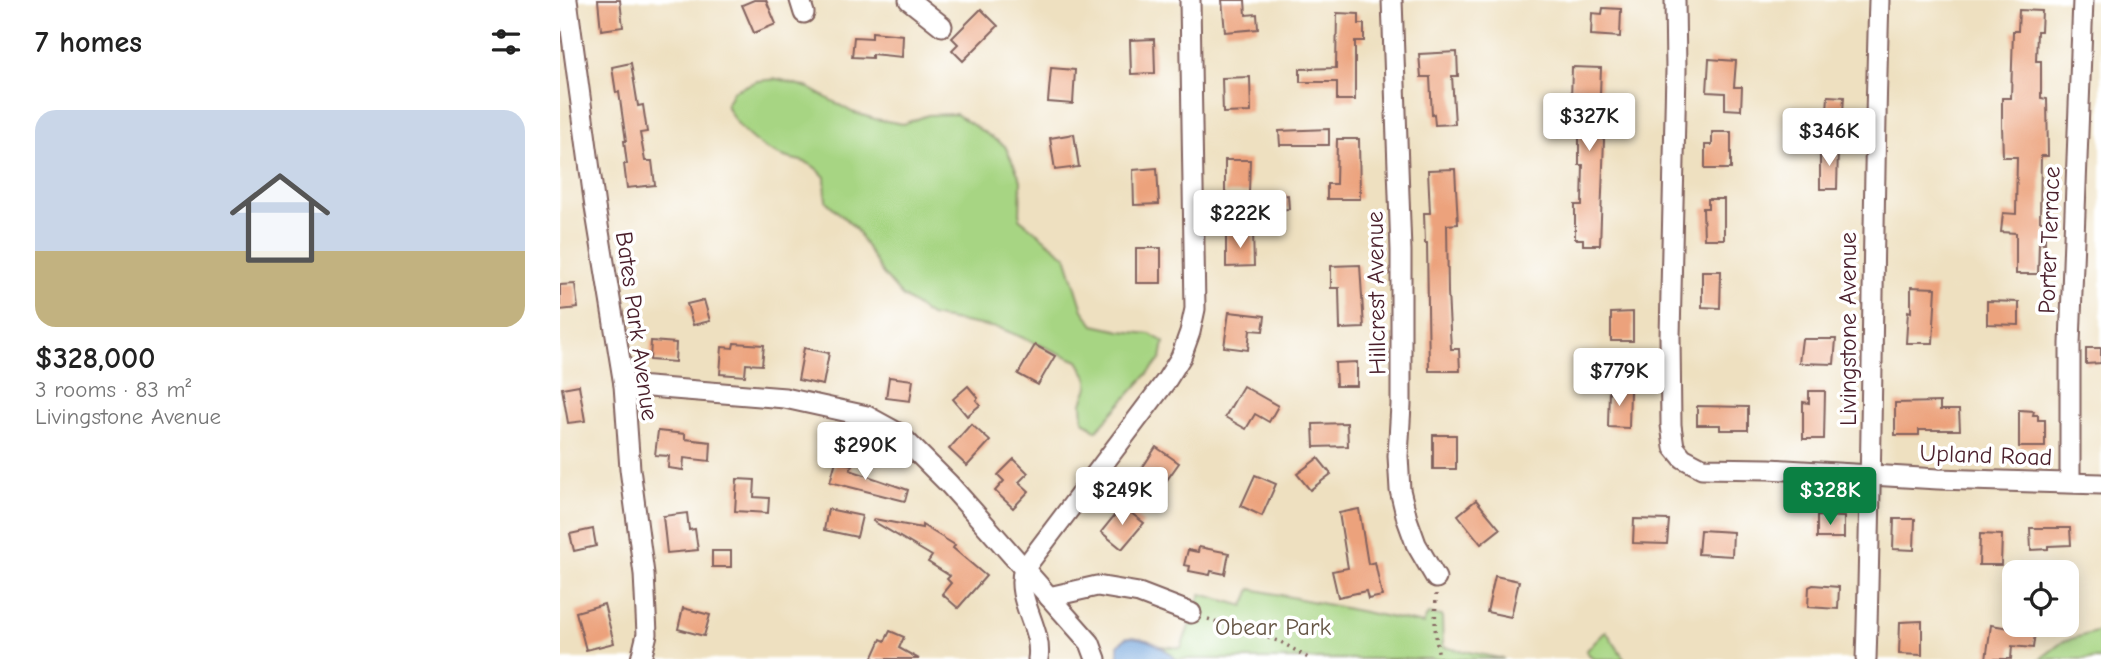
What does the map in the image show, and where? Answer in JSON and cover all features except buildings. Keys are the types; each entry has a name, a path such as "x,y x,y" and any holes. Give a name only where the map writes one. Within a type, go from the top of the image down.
{"street":[{"name":"Bates Park Avenue","path":"567,0 624,385 630,469 644,574 647,634 641,659"},
{"path":"909,0 942,26"},
{"path":"1038,659 1033,623 1020,580 1024,569 1166,381 1181,357 1190,332 1196,285 1190,0"},
{"name":"Hillcrest Avenue","path":"1392,0 1401,251 1401,405 1398,456 1400,489 1416,544 1436,578"},
{"name":"Upland Road","path":"1675,0 1671,425 1674,447 1683,458 1702,468 1769,469 1938,480 2101,484"},
{"name":"Livingstone Avenue","path":"1866,659 1871,475 1873,195 1879,0"},
{"name":"Porter Terrace","path":"2070,482 2071,317 2083,0"},
{"path":"624,385 785,398 867,415 898,433 949,484 1090,643 1096,659"},
{"path":"1049,597 1097,586 1139,593 1191,613"}],"path":[{"path":"1436,578 1434,628 1439,659"},
{"path":"1191,613 1281,642 1310,659"}],"green space":[{"path":"778,79 809,88 852,112 875,119 903,124 928,115 956,114 1005,146 1021,180 1020,219 1066,256 1083,310 1094,325 1150,334 1164,342 1161,359 1096,431 1083,420 1082,403 1088,387 1088,378 1078,361 1002,329 930,316 902,296 883,274 855,228 826,201 825,177 807,163 761,146 741,128 730,113 726,105 733,91 757,81"},
{"name":"Obear Park","path":"1251,589 1423,624 1428,614 1442,616 1443,647 1504,659 1176,659 1162,646 1181,648 1201,594 1244,606"},
{"path":"1606,631 1625,659 1593,659 1586,651"},
{"path":"2099,631 2101,659 2040,659 2064,641"}],"water":[{"path":"1127,637 1141,638 1153,643 1176,659 1120,659 1118,645"}]}
